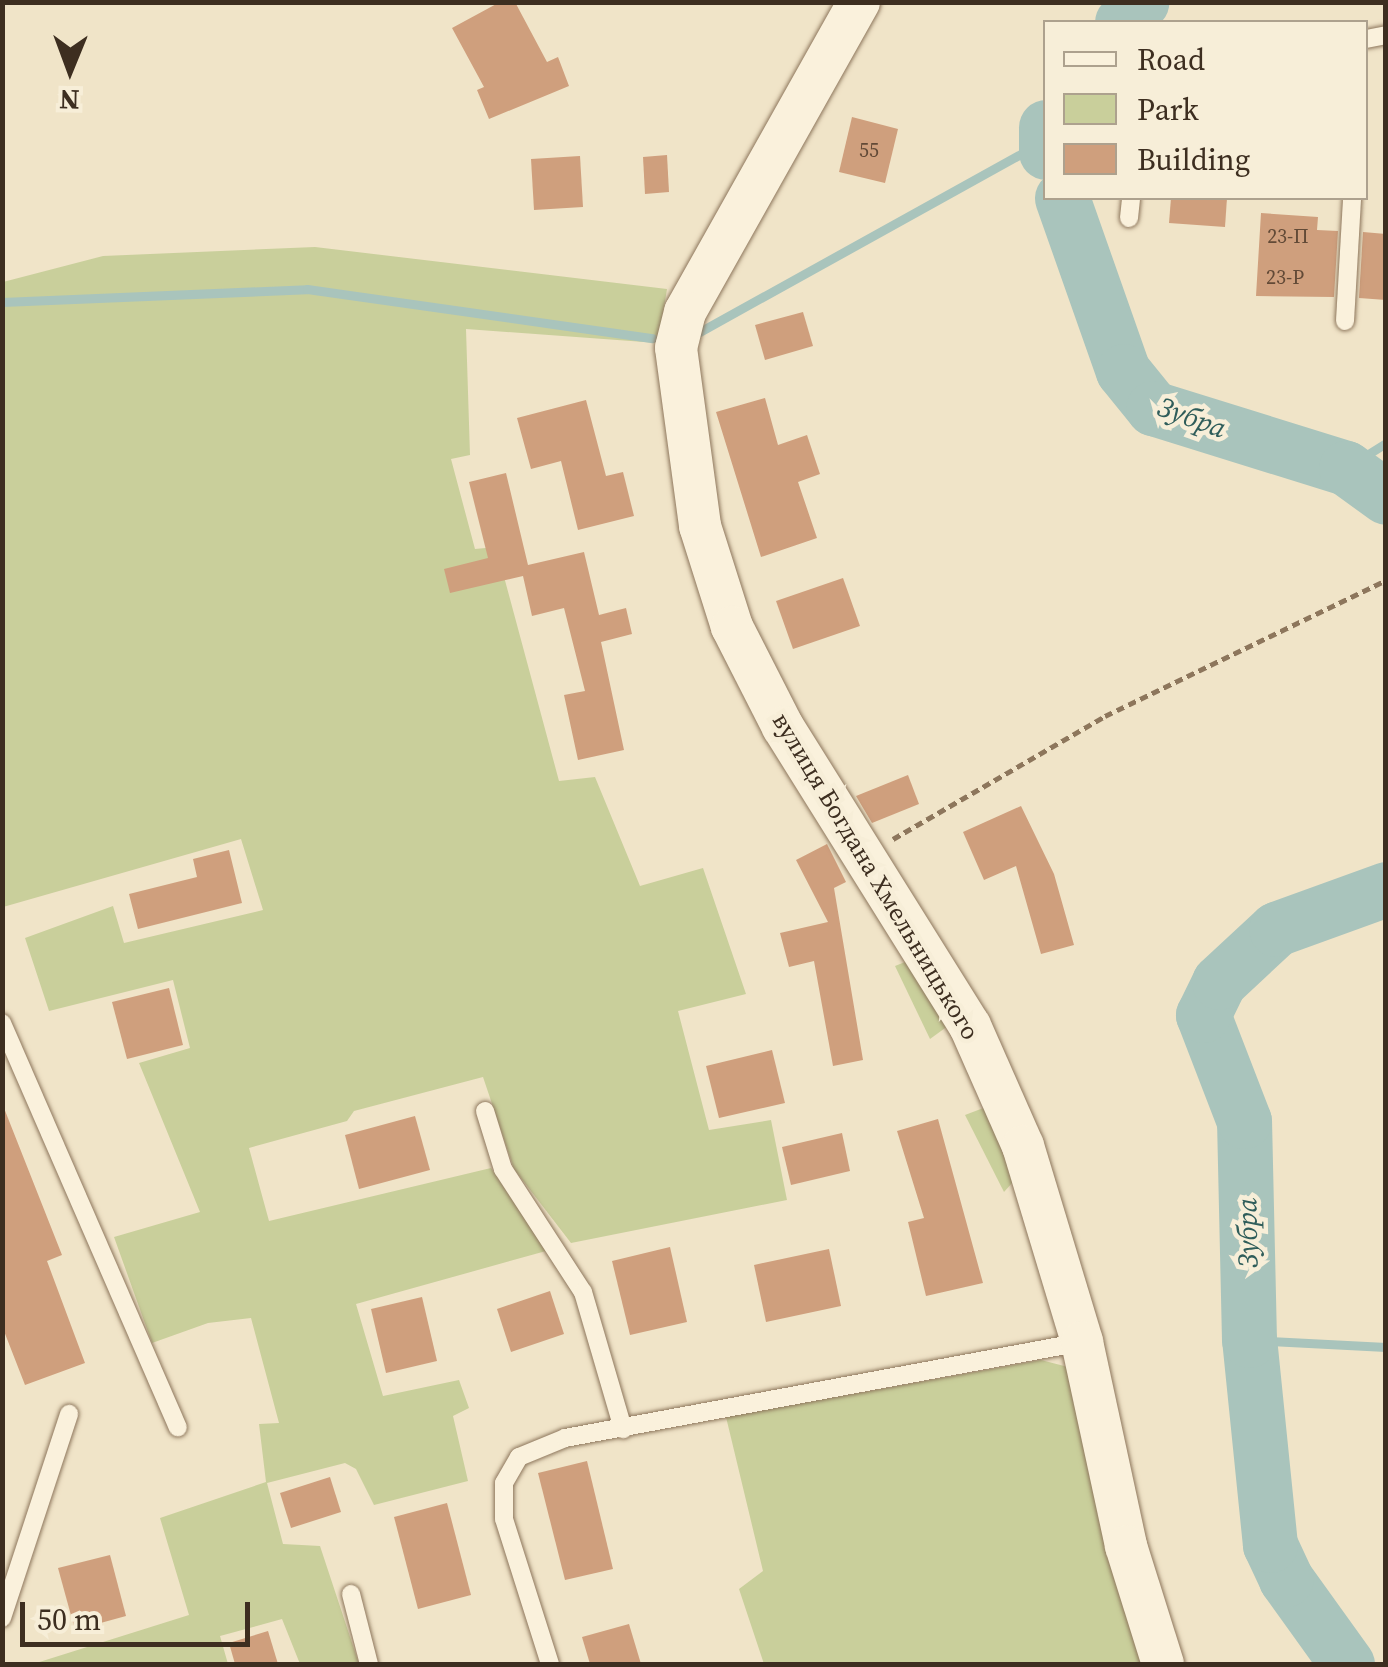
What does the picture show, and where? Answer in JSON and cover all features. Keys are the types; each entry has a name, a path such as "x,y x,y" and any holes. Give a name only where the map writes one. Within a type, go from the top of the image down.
{"street":[{"name":"вулиця Богдана Хмельницького","path":"859,2 685,312 676,348 700,526 732,627 858,855 918,936 970,1026 1023,1146 1082,1342 1126,1546 1163,1664"}],"lane":[{"path":"1130,218 1131,200"},
{"path":"1344,321 1352,200"},
{"path":"2,1023 178,1427"},
{"path":"485,1111 503,1170 583,1292 623,1428"},
{"path":"550,1664 504,1519 504,1483 519,1457 566,1438 1082,1342"},
{"path":"2,1618 70,1414"},
{"path":"351,1594 369,1664"}],"path":[{"path":"858,855 940,817 1105,716 1386,580"}],"green space":[{"path":"315,247 667,289 658,343 466,329 470,455 451,459 475,549 496,547 559,781 595,777 640,886 703,868 746,994 678,1011 709,1130 771,1120 787,1200 571,1243 514,1169 483,1077 354,1111 347,1121 249,1148 269,1221 491,1168 546,1251 356,1304 383,1396 459,1380 469,1408 453,1416 468,1481 374,1505 356,1469 345,1463 267,1483 283,1544 320,1546 359,1664 300,1664 282,1619 220,1636 228,1664 33,1664 189,1615 160,1518 266,1482 259,1424 279,1423 251,1318 208,1323 152,1343 114,1237 200,1212 139,1063 190,1048 173,980 49,1011 25,938 113,906 124,943 263,910 241,839 3,907 3,282 103,256"},
{"path":"905,962 918,964 952,1023 930,1039 895,966"},
{"path":"986,1107 993,1112 1013,1182 1004,1192 965,1115"},
{"path":"1041,1360 1068,1367 1148,1664 764,1664 739,1589 763,1571 726,1417"}],"building":[{"path":"500,2 515,2 547,62 558,57 569,86 489,119 477,90 484,87 452,28"},
{"path":"852,117 898,129 885,183 839,172"},
{"path":"667,155 669,192 645,194 643,157"},
{"path":"580,156 583,207 534,210 531,159"},
{"path":"1171,200 1227,200 1225,227 1169,223"},
{"path":"1261,213 1318,217 1317,230 1338,231 1334,297 1256,296"},
{"path":"1363,232 1386,234 1386,300 1359,298"},
{"path":"803,312 813,346 765,360 755,325"},
{"path":"765,398 778,445 807,435 820,474 798,482 817,538 761,557 716,412"},
{"path":"586,400 606,476 623,472 634,516 578,530 561,461 531,469 517,418"},
{"path":"506,473 528,565 584,552 599,615 626,608 632,634 601,642 624,750 578,760 564,695 585,691 564,608 532,616 523,576 450,593 444,569 488,558 469,482"},
{"path":"843,578 860,626 793,649 776,601"},
{"path":"908,775 919,804 872,823 856,796"},
{"path":"1021,806 1054,874 1074,945 1041,954 1016,866 984,880 963,832"},
{"path":"827,844 846,882 834,888 863,1060 833,1066 814,961 789,967 780,933 828,922 796,860"},
{"path":"229,850 242,903 138,929 129,894 197,877 193,859"},
{"path":"169,988 183,1045 127,1059 112,1002"},
{"path":"772,1050 785,1103 719,1118 706,1066"},
{"path":"2,1103 62,1255 47,1261 85,1363 25,1385 2,1326"},
{"path":"415,1116 430,1170 359,1189 345,1135"},
{"path":"938,1119 983,1283 926,1296 908,1222 924,1218 897,1131"},
{"path":"842,1133 850,1171 791,1185 782,1147"},
{"path":"670,1247 687,1322 630,1335 612,1261"},
{"path":"829,1249 841,1306 766,1322 754,1265"},
{"path":"550,1291 564,1334 511,1352 497,1309"},
{"path":"422,1297 437,1361 386,1373 371,1309"},
{"path":"587,1461 613,1569 565,1580 538,1473"},
{"path":"330,1477 341,1512 291,1528 280,1493"},
{"path":"447,1503 471,1595 418,1609 394,1517"},
{"path":"110,1555 126,1616 75,1630 58,1568"},
{"path":"629,1624 641,1664 590,1664 582,1637"},
{"path":"268,1631 278,1664 235,1664 229,1643"}],"waterway":[{"name":"Зубра","path":"1124,20 1141,2"},
{"path":"694,335 1042,142"},
{"name":"Зубра","path":"1063,200 1123,371 1153,408 1346,468 1386,497"},
{"path":"2,302 307,289 653,338"},
{"path":"1346,468 1386,443"},
{"name":"Зубра","path":"1347,1664 1286,1579 1270,1545 1249,1340 1244,1121 1203,1015 1219,982 1276,929 1386,889"},
{"path":"1249,1340 1386,1347"}]}
